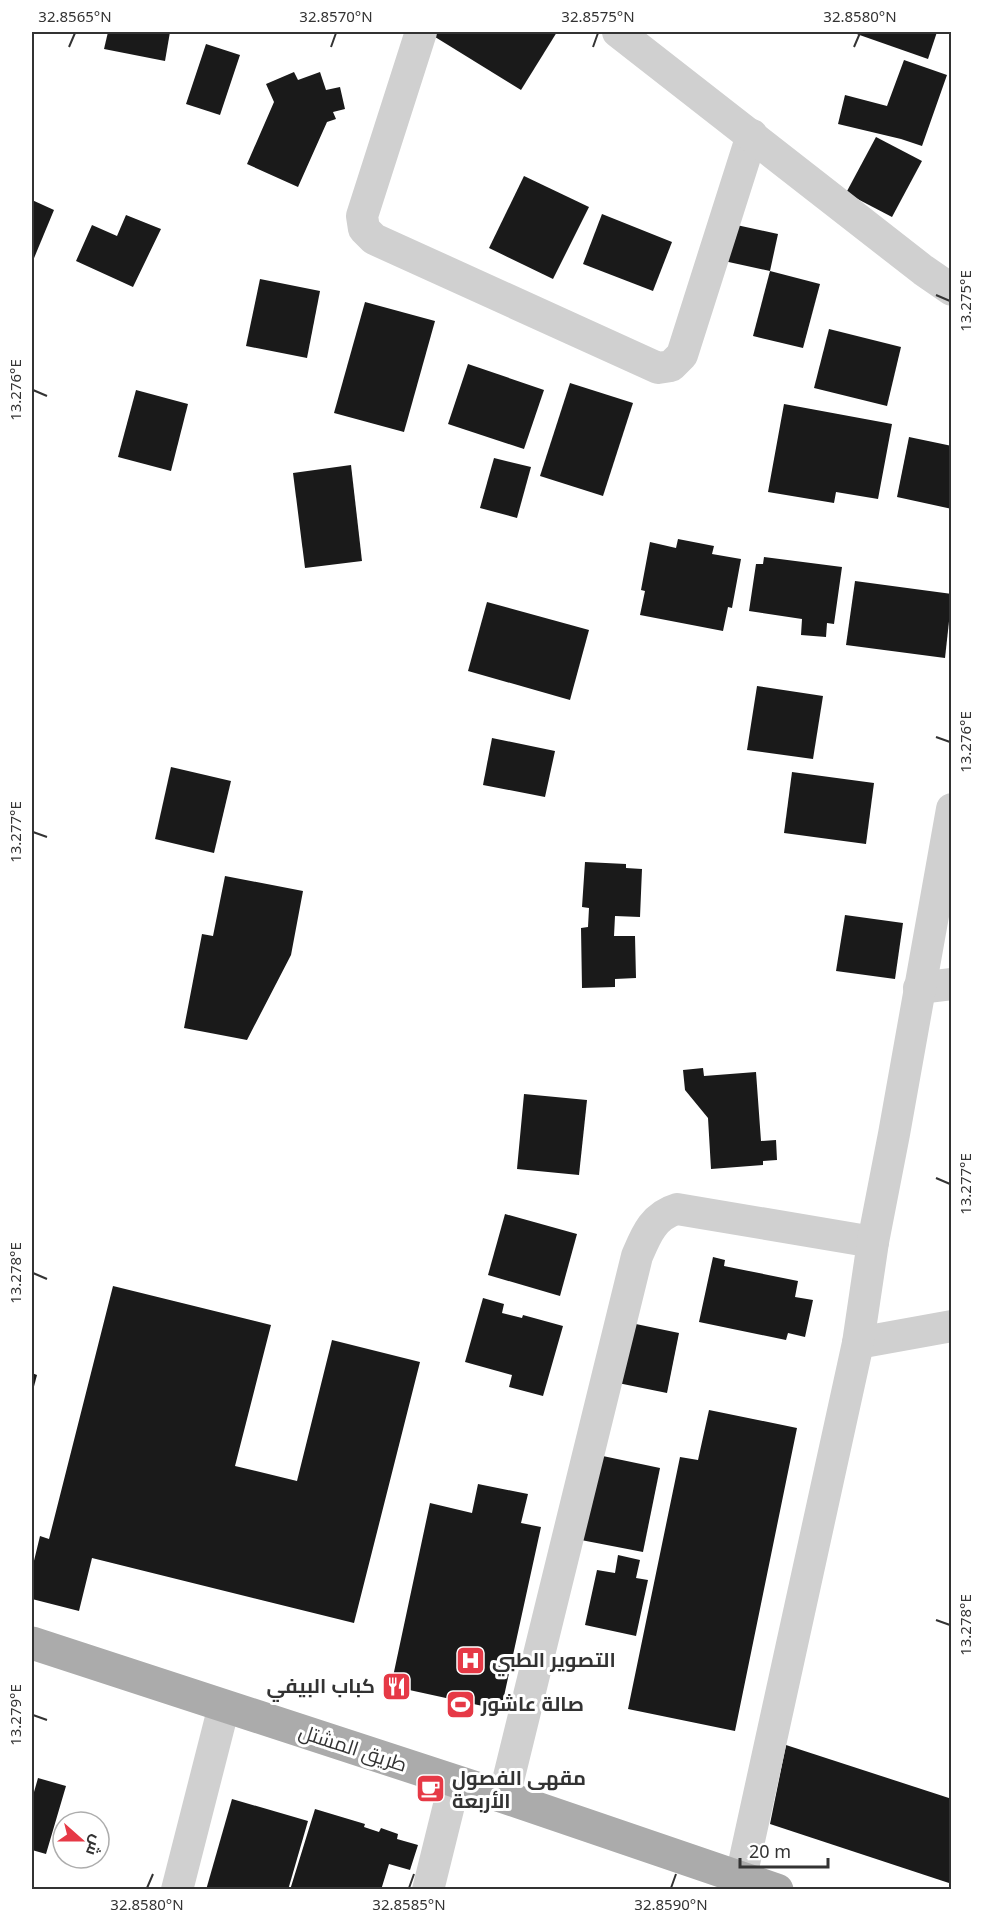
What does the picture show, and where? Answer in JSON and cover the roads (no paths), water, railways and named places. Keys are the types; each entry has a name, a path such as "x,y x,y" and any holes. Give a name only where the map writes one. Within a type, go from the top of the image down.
{"main road":[{"name":"طريق المشتل","path":"32,1643 504,1797 777,1890"}],"street":[{"path":"421,32 362,216 364,229 374,239 658,368 671,366 682,355 752,135"},
{"path":"618,32 951,290"},
{"path":"741,1877 858,1343 873,1242 951,809"},
{"path":"919,988 951,984"},
{"path":"504,1797 637,1256 650,1227 665,1212 677,1209 873,1242"},
{"path":"858,1343 951,1326"},
{"path":"177,1890 224,1706"},
{"path":"428,1890 455,1781"}],"place":[{"name":"التصوير الطبي","path":"471,1660"},
{"name":"كباب البيفي","path":"396,1686"},
{"name":"صالة عاشور","path":"460,1704"},
{"name":"مقهى الفصول الأربعة","path":"431,1789"}]}
